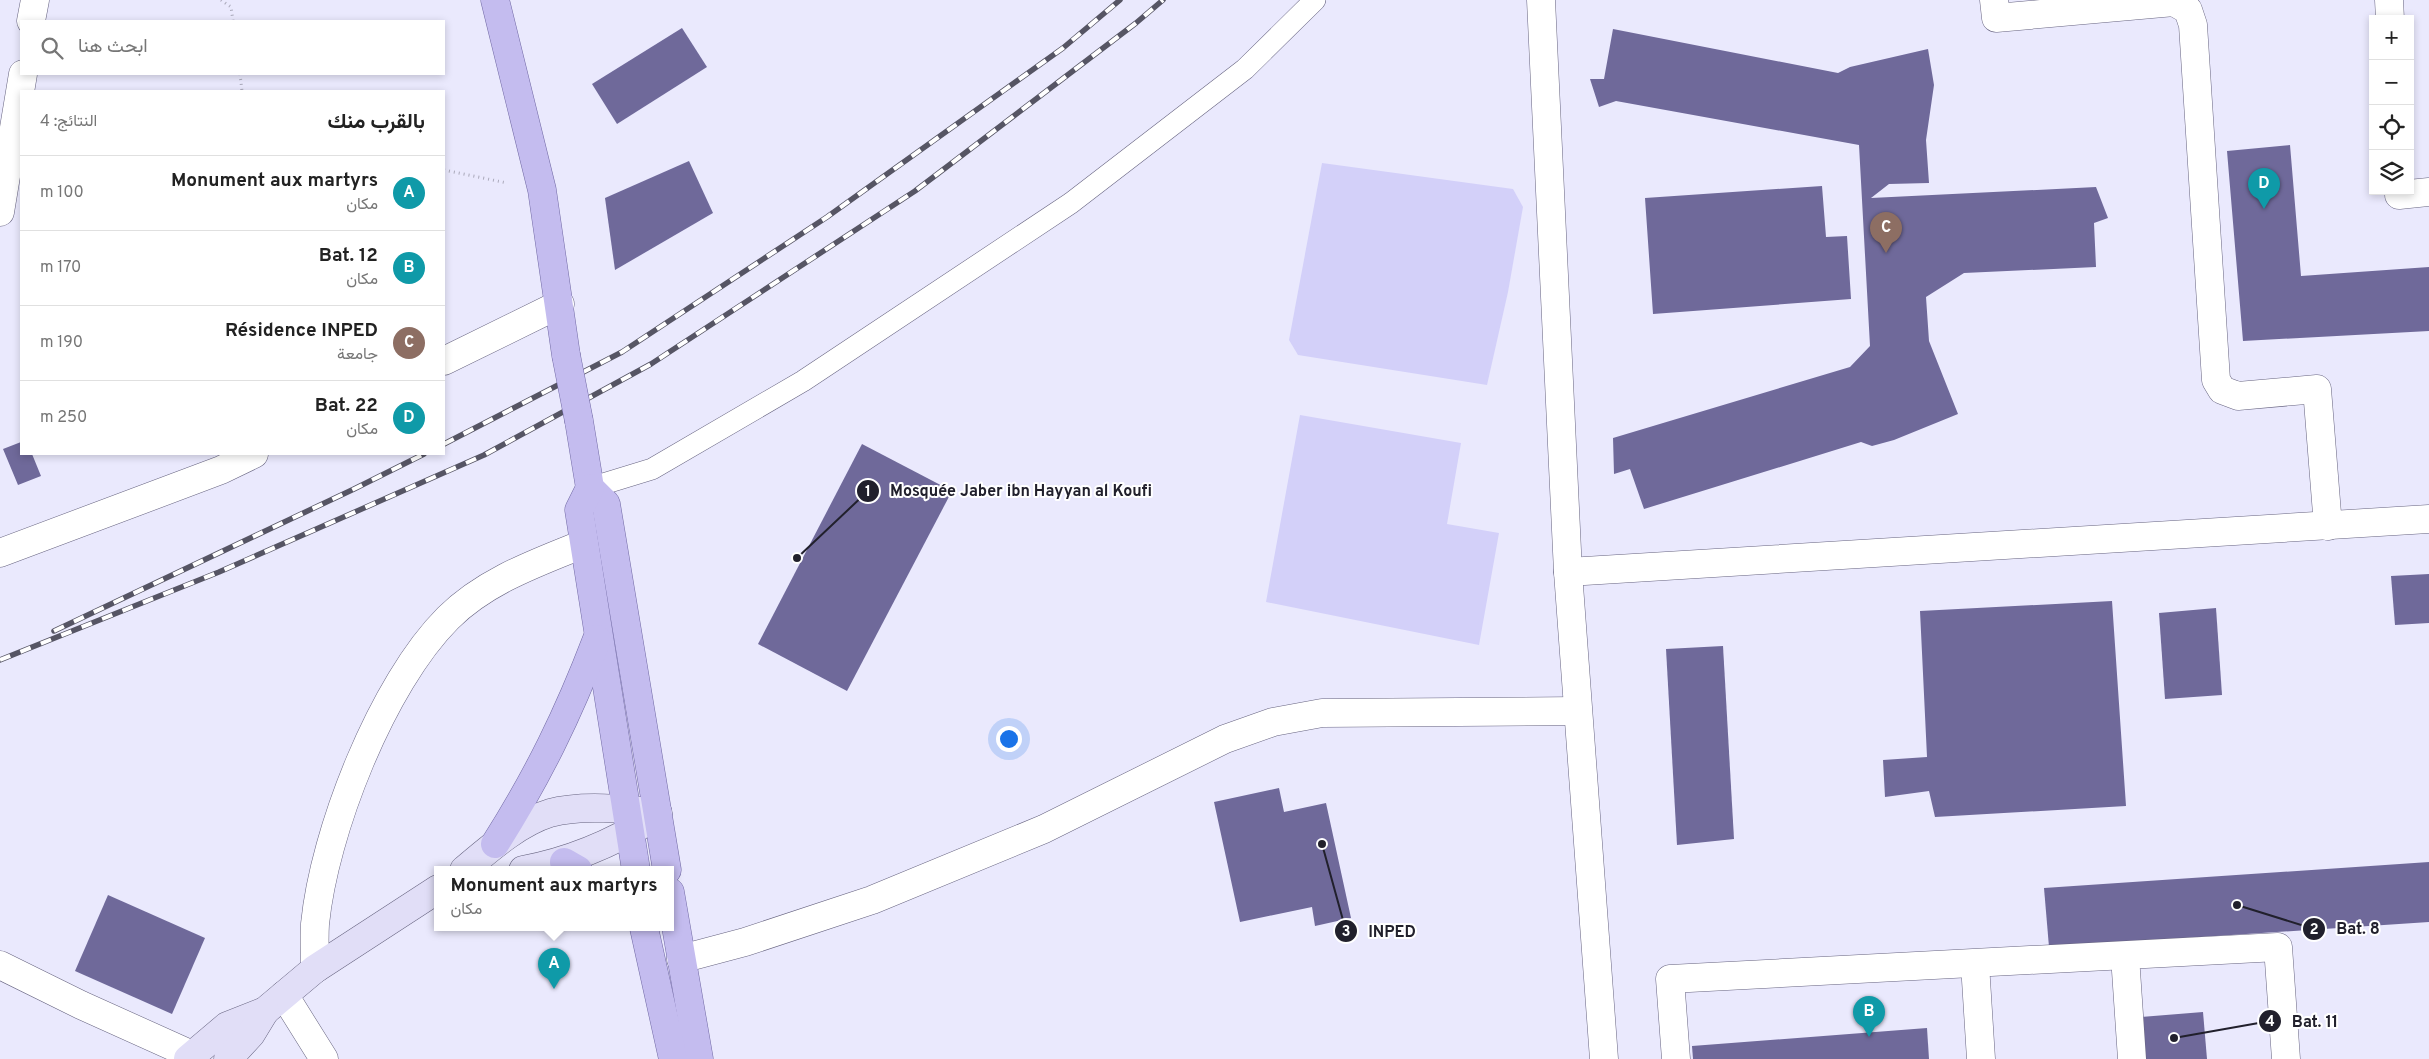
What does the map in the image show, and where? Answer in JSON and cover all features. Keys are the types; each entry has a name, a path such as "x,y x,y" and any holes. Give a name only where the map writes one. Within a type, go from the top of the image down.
{"main road":[{"path":"495,0 542,190 566,355 590,488 606,504 666,866"},
{"path":"590,488 579,510 583,544 635,866"},
{"path":"495,844 526,795 554,744 577,692 597,638"},
{"path":"469,866 495,844 550,813 575,810 627,821 658,814"},
{"path":"571,866 627,821"},
{"path":"190,1057 227,1026 274,1003 315,969 434,892"},
{"path":"674,919 699,1059"},
{"path":"643,931 673,1059"},
{"path":"228,1059 251,1034 274,1003"}],"street":[{"path":"31,20 35,0"},
{"path":"1541,0 1568,572 1604,1059"},
{"path":"1994,0 1996,18 2174,2 2188,10 2193,25 2216,380 2222,390 2238,396 2317,389 2328,526"},
{"path":"2389,0 2390,15"},
{"path":"20,90 23,75"},
{"path":"0,212 20,92"},
{"path":"2414,194 2429,192"},
{"path":"445,361 560,304"},
{"path":"0,553 221,470 252,455"},
{"path":"1568,572 2429,519"},
{"path":"315,969 315,925 321,885 332,841 345,800 389,698 418,655 448,618 483,590 515,572 583,544"},
{"path":"680,959 745,942 872,900 1044,830 1225,739 1273,722 1322,713 1577,711"},
{"path":"1676,1059 1670,979 2278,947 2286,1059"},
{"path":"2125,956 2132,1059"},
{"path":"1975,964 1981,1059"},
{"path":"0,965 190,1057"},
{"path":"274,1003 324,1059"}],"lane":[{"path":"590,488 652,469 795,386 1071,203 1245,69 1314,0"}],"path":[{"path":"221,0 231,7 233,20"},
{"path":"240,75 242,90"},
{"path":"445,170 542,190"}],"shaded area":[{"path":"1322,163 1513,189 1523,207 1508,292 1487,385 1298,355 1289,340"},
{"path":"1300,415 1461,443 1447,524 1499,533 1479,645 1266,602"}],"building":[{"path":"682,28 707,67 617,124 592,84"},
{"path":"1613,29 1838,73 1850,67 1928,49 1934,85 1926,140 1929,183 1889,184 1871,198 2096,187 2108,218 2094,223 2096,267 1964,273 1926,297 1929,341 1958,414 1894,440 1872,446 1861,442 1644,509 1630,469 1614,474 1613,438 1850,367 1870,346 1859,145 1616,101 1599,107 1590,79 1604,79"},
{"path":"2290,145 2301,276 2429,267 2429,331 2243,341 2227,151"},
{"path":"689,161 713,213 615,270 605,198"},
{"path":"1822,186 1826,237 1847,236 1851,299 1653,314 1645,198"},
{"path":"20,442 20,455 32,455 41,476 18,485 3,449"},
{"path":"862,444 952,491 847,691 758,644"},
{"path":"2429,574 2429,623 2395,625 2391,576"},
{"path":"2112,601 2126,806 1935,817 1929,791 1885,797 1883,760 1927,757 1920,611"},
{"path":"2216,608 2222,695 2165,699 2159,613"},
{"path":"1723,646 1734,839 1677,845 1666,649"},
{"path":"1279,788 1284,812 1326,803 1351,918 1315,926 1312,907 1240,922 1214,802"},
{"path":"2429,862 2429,922 2049,947 2044,888"},
{"path":"108,895 205,938 172,1014 75,971"},
{"path":"2203,1012 2207,1059 2144,1059 2141,1017"},
{"path":"1927,1028 1929,1059 1693,1059 1692,1046"}],"railway":[{"path":"445,443 622,352 827,217 1063,48 1120,0"},
{"path":"0,660 219,572 484,455 651,364 915,191 1136,23 1163,0"},
{"path":"54,631 422,455"}],"place":[{"name":"Bat. 22","path":"2264,209"},
{"name":"Résidence INPED","path":"1886,253"},
{"name":"Mosquée Jaber ibn Hayyan al Koufi","path":"797,558"},
{"name":"INPED","path":"1322,844"},
{"name":"Bat. 8","path":"2237,905"},
{"name":"Monument aux martyrs","path":"554,989"},
{"name":"Bat. 12","path":"1869,1037"},
{"name":"Bat. 11","path":"2174,1038"}]}
